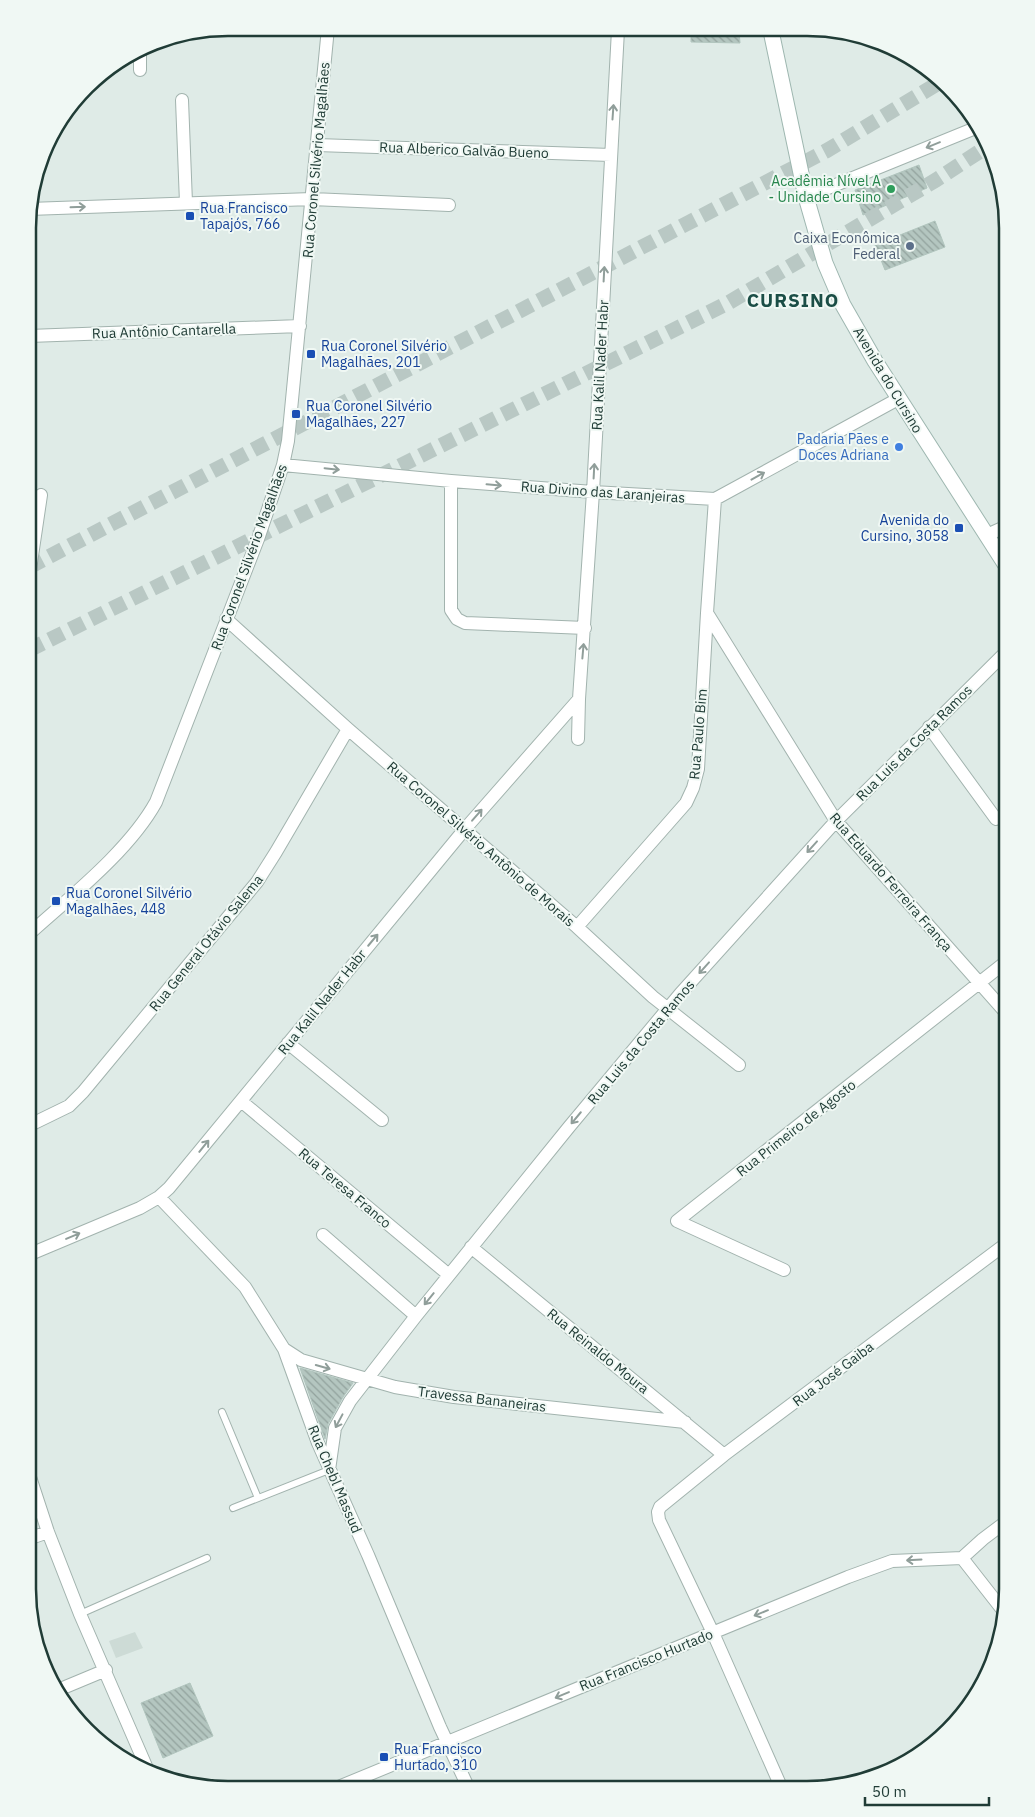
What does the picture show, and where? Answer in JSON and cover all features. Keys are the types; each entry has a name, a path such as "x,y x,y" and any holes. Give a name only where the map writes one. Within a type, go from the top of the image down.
{"main road":[{"name":"Avenida do Cursino","path":"772,36 806,197 825,263 843,305 898,399 999,554"}],"street":[{"name":"Rua Coronel Silvério Magalhães","path":"36,928 137,832 149,814 176,755 226,618 258,539 283,464 288,441 300,326 327,36"},
{"name":"Rua Kalil Nader Habr","path":"578,739 618,36"},
{"path":"140,58 140,70"},
{"path":"182,100 186,203"},
{"path":"806,197 971,130"},
{"name":"Rua Alberico Galvão Bueno","path":"317,145 611,155"},
{"path":"38,209 312,199 449,205"},
{"name":"Rua Antônio Cantarella","path":"36,336 300,326"},
{"path":"715,499 898,399"},
{"name":"Rua Divino das Laranjeiras","path":"283,464 451,481 715,499"},
{"path":"451,481 451,610 457,619 465,622 585,628"},
{"path":"36,518 41,495"},
{"name":"Rua Paulo Bim","path":"577,927 686,803 693,788 698,769 715,499"},
{"path":"987,535 999,530"},
{"name":"Rua Eduardo Ferreira França","path":"707,613 836,821 999,1005"},
{"name":"Rua Coronel Silvério Antônio de Morais","path":"226,618 348,729 668,1008 739,1065"},
{"name":"Rua Luis da Costa Ramos","path":"329,1470 335,1428 350,1401 365,1380 448,1275 668,1008 836,821 999,659"},
{"name":"Rua Kalil Nader Habr","path":"36,1252 140,1208 159,1198 169,1188 464,830 579,699"},
{"path":"929,727 996,819"},
{"name":"Rua General Otávio Salema","path":"36,1122 69,1106 83,1092 257,882 348,729"},
{"name":"Rua Primeiro de Agosto","path":"784,1270 677,1221 999,967"},
{"path":"288,1043 382,1120"},
{"name":"Rua Teresa Franco","path":"240,1101 448,1275"},
{"name":"Rua Chebl Massud","path":"159,1198 245,1287 284,1349 297,1389 329,1470 368,1554 466,1781"},
{"path":"323,1234 416,1316"},
{"name":"Rua Reinaldo Moura","path":"472,1247 724,1455"},
{"name":"Rua José Gaiba","path":"713,1633 659,1520 658,1512 660,1506 724,1455 999,1249"},
{"name":"Travessa Bananeiras","path":"284,1349 301,1360 365,1380 395,1387 454,1397 685,1422"},
{"path":"36,1495 80,1614 144,1761"},
{"path":"998,1604 962,1558 999,1527"},
{"path":"36,1536 48,1532"},
{"name":"Rua Francisco Hurtado","path":"353,1781 848,1577 892,1561 962,1558"},
{"path":"713,1633 778,1781"},
{"path":"64,1687 106,1670"}],"lane":[{"path":"222,1412 258,1498"},
{"path":"233,1508 329,1470"},
{"path":"80,1614 207,1558"}],"shaded area":[{"path":"135,1632 143,1648 116,1658 109,1641"}],"building":[{"path":"691,36 739,36 740,43 691,42"},
{"name":"Acadêmia Nível A - Unidade Cursino","path":"919,165 927,188 863,215 855,190"},
{"name":"Caixa Econômica Federal","path":"935,221 945,247 885,270 875,245"},
{"path":"300,1368 353,1383 328,1424 325,1439"},
{"path":"190,1683 213,1736 163,1758 141,1703"}],"tunnel":[{"path":"36,563 826,151 935,86"},
{"path":"36,647 728,303 936,180 982,150"}],"place":[{"name":"Acadêmia Nível A - Unidade Cursino","path":"891,189"},
{"name":"Rua Francisco Tapajós, 766","path":"190,216"},
{"name":"Caixa Econômica Federal","path":"910,246"},
{"name":"Rua Coronel Silvério Magalhães, 201","path":"311,354"},
{"name":"Rua Coronel Silvério Magalhães, 227","path":"296,414"},
{"name":"Padaria Pães e Doces Adriana","path":"899,447"},
{"name":"Avenida do Cursino, 3058","path":"959,528"},
{"name":"Rua Coronel Silvério Magalhães, 448","path":"56,901"},
{"name":"Rua Francisco Hurtado, 310","path":"384,1757"}],"district":[{"name":"CURSINO","path":"793,300"}]}
